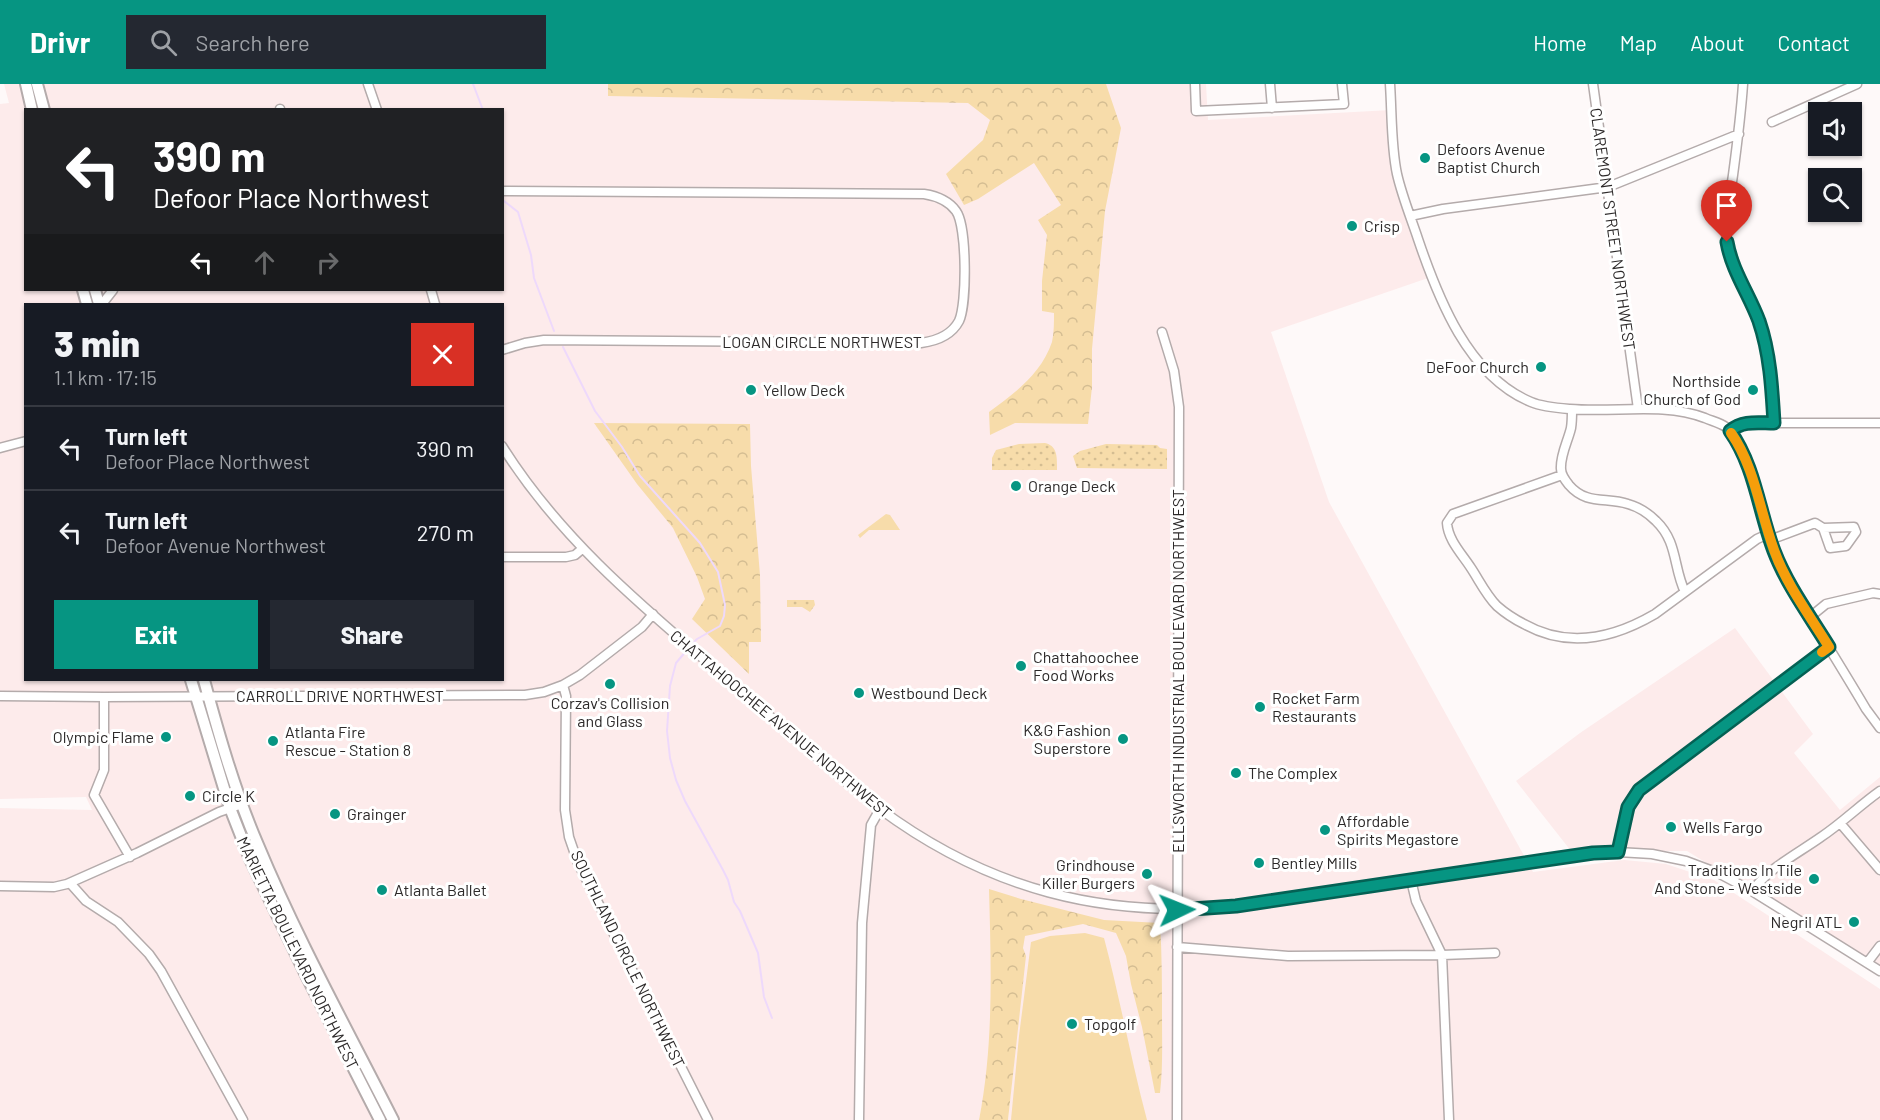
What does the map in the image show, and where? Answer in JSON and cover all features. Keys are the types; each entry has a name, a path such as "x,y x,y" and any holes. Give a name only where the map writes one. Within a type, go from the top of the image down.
{"main road":[{"path":"26,84 32,108"},
{"path":"37,84 43,108"},
{"name":"MARIETTA BOULEVARD NORTHWEST","path":"191,681 230,808 250,859 380,1120"},
{"path":"204,681 224,751 257,844 297,932 393,1120"}],"street":[{"path":"368,84 376,108"},
{"path":"1195,84 1196,111 1344,104 1342,84"},
{"path":"1270,84 1272,108"},
{"path":"1390,84 1397,174 1410,216 1428,270 1443,304 1458,333 1480,362 1500,383 1522,398 1544,406 1572,410 1667,409 1687,412 1719,423 1730,431 1748,466 1769,537 1782,568 1866,709 1880,728"},
{"name":"CLAREMONT STREET NORTHWEST","path":"1593,84 1638,409"},
{"path":"1743,84 1739,134 1726,223 1727,242 1732,264 1765,339 1774,423"},
{"path":"1772,122 1857,84"},
{"path":"1410,216 1443,209 1608,187 1739,134"},
{"name":"LOGAN CIRCLE NORTHWEST","path":"504,191 924,194 937,196 952,206 961,221 964,301 959,321 952,330 933,342 544,340 504,349"},
{"path":"102,303 112,291"},
{"name":"ELLSWORTH INDUSTRIAL BOULEVARD NORTHWEST","path":"1162,332 1174,371 1179,407 1177,1120"},
{"path":"1572,410 1570,428 1561,460 1562,475 1566,483 1581,496 1630,504 1656,521 1672,545 1681,585 1685,592"},
{"path":"1730,431 1744,423 1880,423"},
{"path":"0,448 24,442"},
{"name":"CHATTAHOOCHEE AVENUE NORTHWEST","path":"504,449 547,509 582,549 697,653 880,809 909,830 985,871 1063,897 1136,908 1177,910 1236,906 1593,853 1652,854 1688,862 1718,873 1752,891 1880,971"},
{"path":"1562,475 1453,514 1448,519 1447,528 1456,547 1488,596 1498,607 1529,627 1553,636 1577,639 1612,634 1647,619 1757,539 1815,523 1823,528"},
{"path":"504,557 566,557 575,555 582,549"},
{"path":"1810,616 1826,604 1873,593 1880,594"},
{"name":"CARROLL DRIVE NORTHWEST","path":"0,696 525,695 544,692 580,675 642,627 653,614"},
{"path":"1618,852 1628,807 1639,790 1829,647"},
{"name":"SOUTHLAND CIRCLE NORTHWEST","path":"563,685 566,696 565,810 569,837 578,863 708,1120"},
{"path":"104,697 104,770 94,795 130,857"},
{"path":"1752,891 1781,863 1840,823 1880,791"},
{"path":"0,886 54,887 70,883 130,857 178,831 242,804"},
{"path":"859,1120 862,923 871,825 880,809"},
{"path":"1840,823 1880,870"},
{"path":"1411,880 1416,901 1442,955 1449,1120"},
{"path":"70,883 86,901 118,922 149,954 243,1120"},
{"path":"1867,963 1880,946"},
{"path":"1177,947 1288,956 1494,953"}],"shaded area":[{"path":"4,84 1206,84 1208,120 1391,110 1397,174 1431,277 1271,332 1329,502 1533,872 1624,860 1666,864 1714,880 1880,989 1880,1120 1008,1120 1025,956 986,1085 979,1120 0,1120 0,808 92,810 86,797 0,799 0,104 9,103"},
{"path":"1735,628 1813,734 1794,753 1840,810 1880,777 1880,969 1687,851 1603,851 1575,856 1516,781 1580,733"}],"green space":[{"path":"608,84 1106,84 1121,128 1105,211 1092,349 1092,387 1088,424 1015,423 990,435 989,412 1026,382 1041,364 1052,342 1054,313 1042,311 1042,281 1047,235 1038,220 1061,205 1034,163 978,199 964,205 946,174 983,140 990,120 968,103 608,96"},
{"path":"594,423 750,424 760,575 761,642 749,642 749,674 692,619 705,599 673,528 637,484"},
{"path":"1045,443 1055,450 1057,470 992,470 992,458 996,450 1019,444"},
{"path":"1106,444 1157,445 1167,449 1167,469 1077,468 1073,456 1080,451"},
{"path":"886,514 890,515 900,530 869,530 860,538 858,535"},
{"path":"787,600 814,600 815,605 810,612 802,607 787,607"},
{"path":"989,889 1104,920 1160,923 1162,1074 1160,1093 1155,1093 1126,956 1116,933 1083,924 1025,936 1023,948 1026,956 1008,1120 979,1120 989,1034 991,975"},
{"name":"Topgolf","path":"1085,933 1104,938 1147,1120 1011,1120 1031,942 1050,936"}],"waterway":[{"path":"473,84 482,108"},
{"path":"504,201 518,212 531,255 534,278 554,331"},
{"path":"563,347 595,411 640,476 700,543 718,572 725,605 724,616 720,626 691,645"},
{"path":"687,650 676,663 670,686 667,731 670,758 685,801 728,880 734,902 758,953 764,997 772,1018"}],"slow traffic":[{"path":"1731,433 1748,466 1774,552 1829,647 1822,652"}],"place":[{"name":"Defoors Avenue Baptist Church","path":"1425,158"},
{"name":"Crisp","path":"1352,226"},
{"name":"DeFoor Church","path":"1541,367"},
{"name":"Yellow Deck","path":"751,390"},
{"name":"Northside Church of God","path":"1753,390"},
{"name":"Orange Deck","path":"1016,486"},
{"name":"Chattahoochee Food Works","path":"1021,666"},
{"name":"Corzav's Collision and Glass","path":"610,684"},
{"name":"Westbound Deck","path":"859,693"},
{"name":"Rocket Farm Restaurants","path":"1260,707"},
{"name":"Olympic Flame","path":"166,737"},
{"name":"K&G Fashion Superstore","path":"1123,739"},
{"name":"Atlanta Fire Rescue - Station 8","path":"273,741"},
{"name":"The Complex","path":"1236,773"},
{"name":"Circle K","path":"190,796"},
{"name":"Grainger","path":"335,814"},
{"name":"Wells Fargo","path":"1671,827"},
{"name":"Affordable Spirits Megastore","path":"1325,830"},
{"name":"Bentley Mills","path":"1259,863"},
{"name":"Grindhouse Killer Burgers","path":"1147,874"},
{"name":"Traditions In Tile And Stone - Westside","path":"1814,879"},
{"name":"Atlanta Ballet","path":"382,890"},
{"name":"Negril ATL","path":"1854,922"},
{"name":"Topgolf","path":"1072,1024"}],"route":[{"path":"1177,910 1236,906 1593,853 1618,852 1628,807 1639,790 1829,647 1774,552 1748,466 1730,431 1744,423 1774,423 1765,339 1732,264 1727,242"}]}
